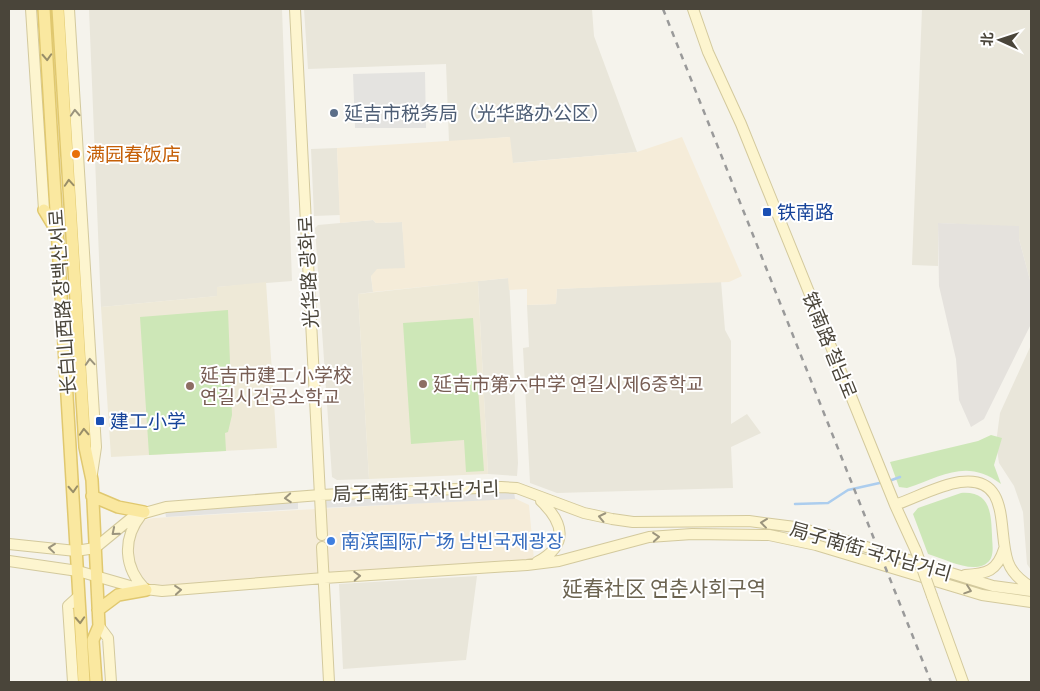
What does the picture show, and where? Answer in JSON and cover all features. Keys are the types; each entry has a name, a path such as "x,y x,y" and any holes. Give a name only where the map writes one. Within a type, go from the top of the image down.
{"main road":[{"name":"长白山西路 장백산서로","path":"31,9 44,210"},
{"name":"长白山西路 장백산서로","path":"44,9 84,682"},
{"name":"长白山西路 장백산서로","path":"58,9 85,447 92,480"},
{"name":"长白山西路 장백산서로","path":"70,9 96,447 92,480 99,626 93,640 96,682"},
{"name":"光华路 광화로","path":"295,9 322,535"},
{"name":"铁南路 철남로","path":"693,9 708,52 740,124 890,494 916,551 963,682"},
{"path":"44,210 57,231"},
{"path":"895,505 956,483 979,483 992,492 998,500 1009,564 1014,572 1031,587"},
{"name":"局子南街 국자남거리","path":"95,548 134,516 166,507 320,495 501,487 517,488 584,513 619,520 749,521 795,527 824,534 992,586 1031,591"},
{"path":"92,496 118,507 144,512 130,536 128,556 132,574 146,590"},
{"path":"534,564 551,552 558,540 560,530 556,517 536,496"},
{"name":"局子南街 국자남거리","path":"9,561 78,572 146,590 162,591 534,564 573,558 649,537 692,534 769,535 816,545 982,594 1031,602"},
{"path":"9,544 76,551 95,548"},
{"path":"322,547 329,682"},
{"path":"957,575 984,573 991,570 1000,561 1005,548"},
{"path":"98,610 118,595 146,590"},
{"name":"长白山西路 장백산서로","path":"73,682 68,606 79,596"},
{"name":"长白山西路 장백산서로","path":"99,626 108,638 111,682"}],"shaded area":[{"path":"89,9 282,9 292,281 217,287 218,296 101,307"},
{"path":"304,9 592,9 594,36 637,152 512,163 509,137 449,142 446,64 308,69"},
{"path":"922,9 1031,9 1031,284 1019,239 1019,227 938,223 938,266 912,265"},
{"path":"425,72 426,128 355,128 353,74"},
{"path":"510,137 513,163 637,152 682,137 742,276 729,282 557,289 556,304 527,305 527,289 509,290 508,278 373,292 371,276 377,269 405,268 402,222 376,223 373,220 340,223 337,148"},
{"path":"337,148 340,215 314,216 311,149"},
{"path":"373,220 376,223 402,222 406,268 371,276 373,292 358,294 369,479 337,480 332,477 315,228 318,225"},
{"path":"938,223 1019,226 1019,239 1031,284 1031,324 984,419 971,427 959,400 956,359 939,286"},
{"path":"509,278 518,463 517,476 488,474 478,281"},
{"name":"延吉市第六中学 연길시제6중학교","path":"478,281 488,474 369,479 358,294"},
{"path":"721,281 725,330 731,341 731,424 747,414 761,433 731,447 733,488 557,493 530,483 523,348 529,347 527,305 556,304 557,289"},
{"name":"延吉市建工小学校 연길시건공소학교","path":"266,282 277,448 111,457 101,307 217,296 217,287"},
{"path":"1031,345 1031,570 1027,564 1023,512 1014,486 999,463 996,443 1000,413"},
{"path":"514,491 515,499 321,508 323,502 329,500"},
{"path":"514,498 529,505 534,560 152,587 138,572 132,554 132,545 140,525 144,520 154,518"},
{"path":"298,502 298,509 166,517 165,511"},
{"path":"477,576 466,660 343,669 339,584"}],"green space":[{"path":"228,310 232,415 228,432 225,433 226,451 149,455 140,317"},
{"path":"473,318 484,471 466,472 464,440 411,444 403,323"},
{"path":"991,435 1002,438 994,465 1001,484 989,476 966,471 944,475 907,488 899,487 890,462 978,441"},
{"path":"961,493 978,495 983,499 989,511 993,546 989,562 981,566 964,566 928,554 913,514 918,508"}],"waterway":[{"path":"889,481 900,477"},
{"path":"795,504 828,503 848,490 884,482"}],"railway":[{"path":"663,9 931,682"}],"place":[{"name":"延吉市税务局（光华路办公区）","path":"334,113"},
{"name":"满园春饭店","path":"76,154"},
{"name":"铁南路","path":"767,212"},
{"name":"延吉市第六中学 연길시제6중학교","path":"423,384"},
{"name":"延吉市建工小学校 연길시건공소학교","path":"190,386"},
{"name":"建工小学","path":"100,421"},
{"name":"南滨国际广场 남빈국제광장","path":"331,541"}],"district":[{"name":"延春社区 연춘사회구역","path":"664,589"}]}
